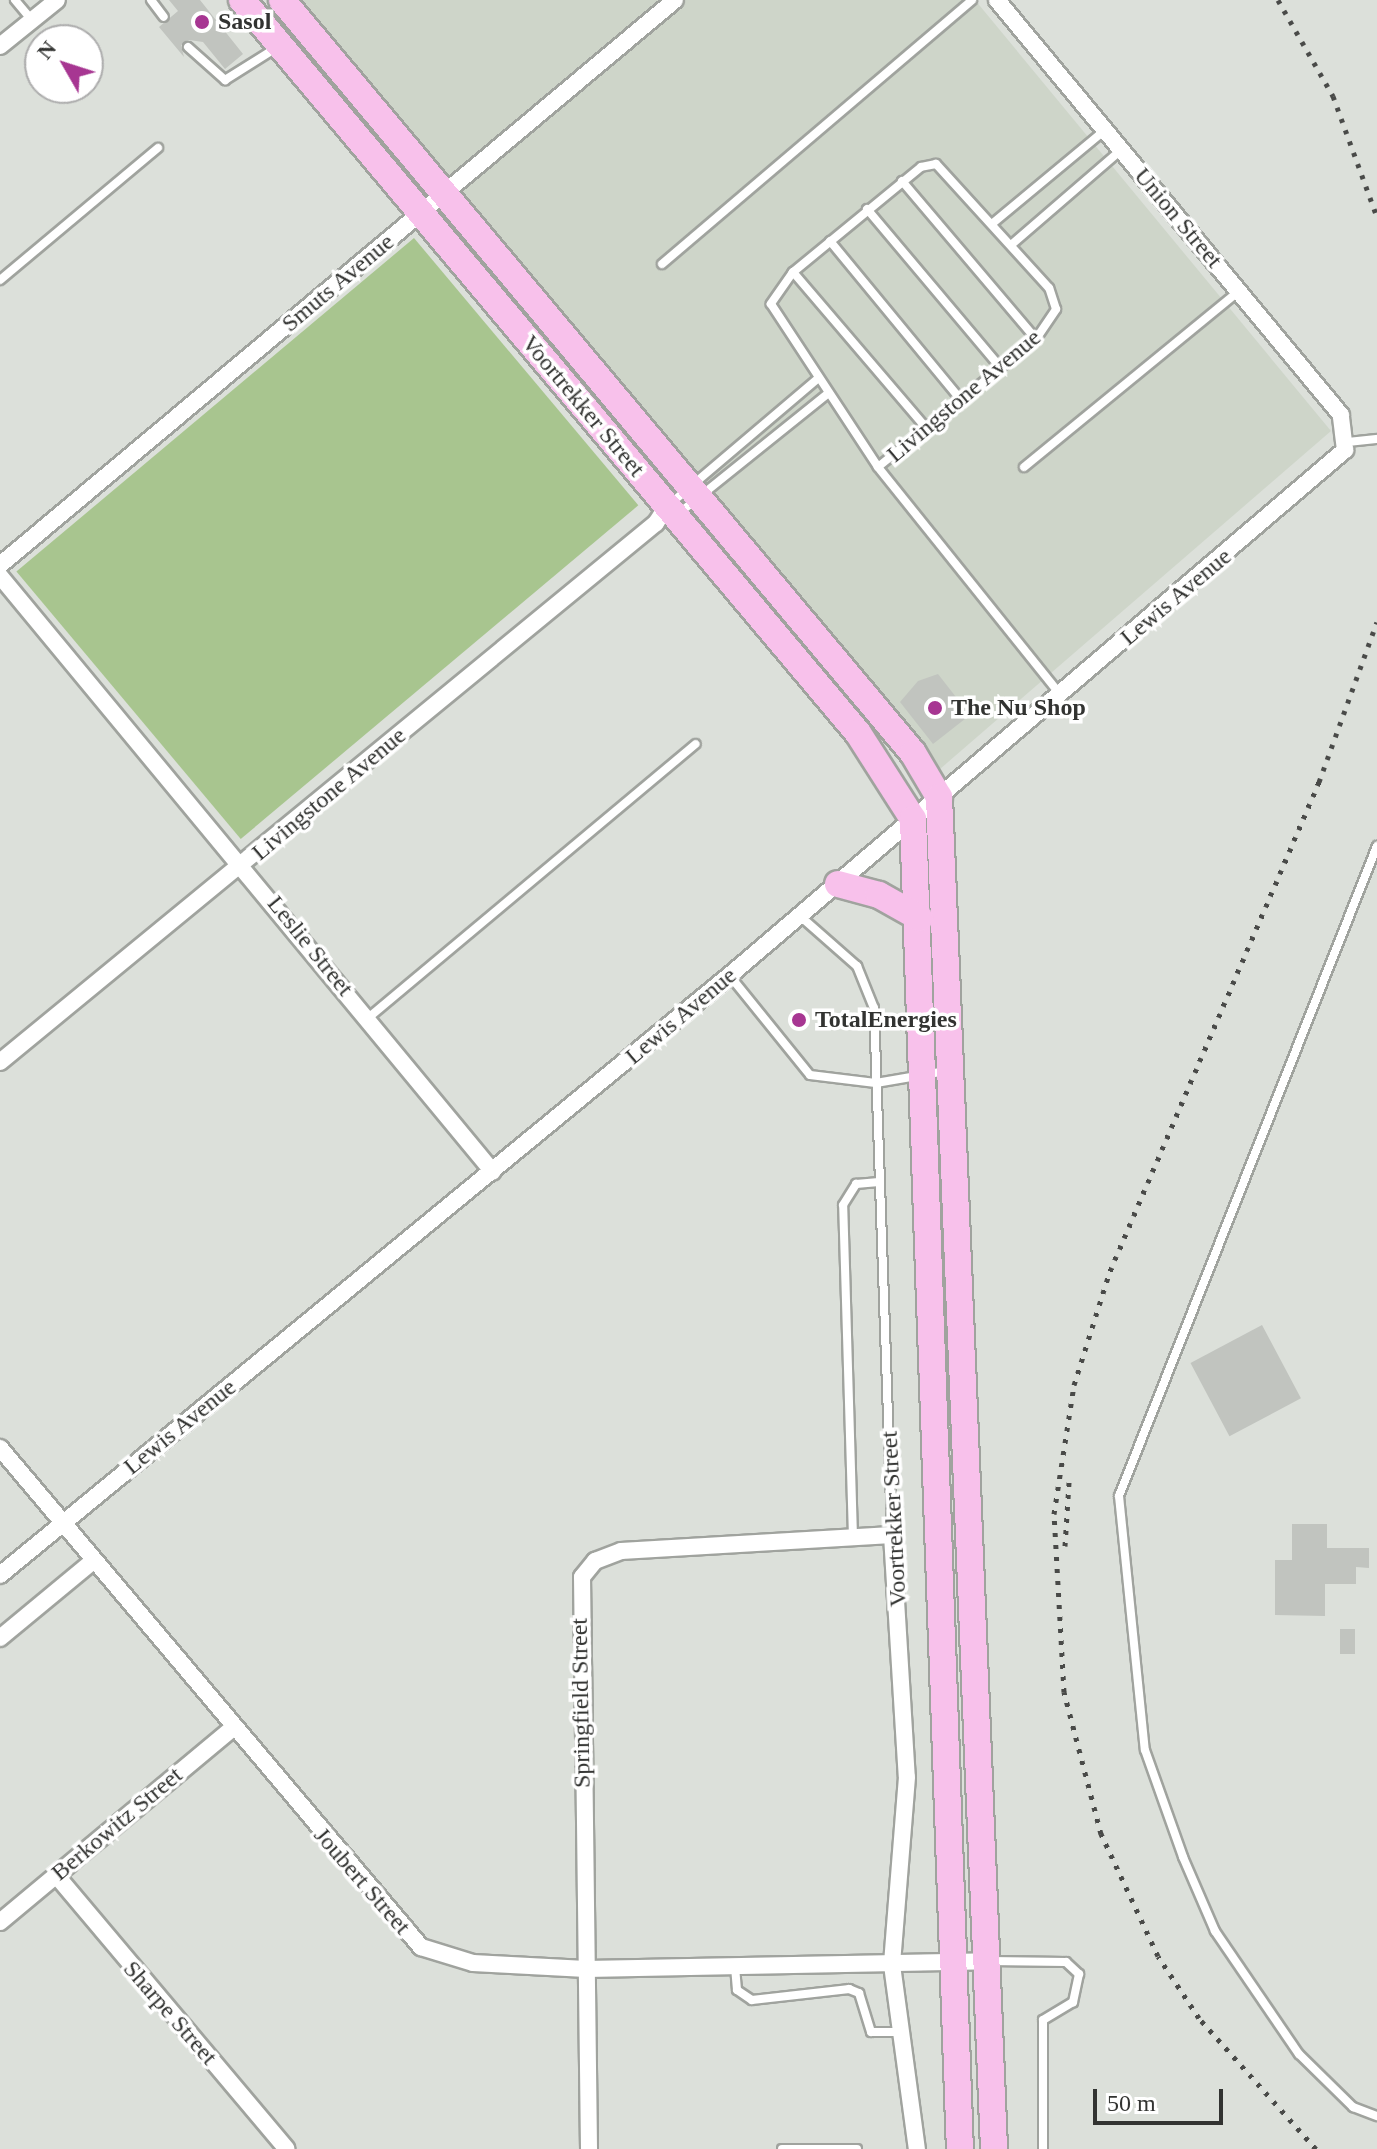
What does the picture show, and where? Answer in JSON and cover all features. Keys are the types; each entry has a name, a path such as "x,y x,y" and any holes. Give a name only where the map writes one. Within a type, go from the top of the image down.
{"main road":[{"name":"Voortrekker Street","path":"242,0 421,213 666,515 858,733 913,819"},
{"name":"Voortrekker Street","path":"282,0 442,195 913,753 939,797"},
{"path":"939,797 954,1070 990,1961 994,2149"},
{"path":"913,819 920,918 919,1077 933,1484 957,1962 960,2149"},
{"path":"838,884 879,895 920,918"},
{"path":"933,1484 970,1483"}],"street":[{"path":"0,46 57,0"},
{"name":"Smuts Avenue","path":"0,565 675,0"},
{"name":"Union Street","path":"997,0 1341,415 1347,442"},
{"name":"Lewis Avenue","path":"0,1575 730,975 1329,468 1347,442"},
{"name":"Livingstone Avenue","path":"0,1062 666,515"},
{"name":"Leslie Street","path":"0,576 244,864 493,1172"},
{"name":"Joubert Street","path":"0,1448 421,1947 455,1960 586,1969 990,1961"},
{"name":"Springfield Street","path":"589,2149 582,1577 595,1561 621,1551 892,1535"},
{"name":"Voortrekker Street","path":"892,1535 907,1777 892,1965 917,2149"},
{"path":"0,1638 93,1561"},
{"name":"Berkowitz Street","path":"0,1922 234,1727"},
{"name":"Sharpe Street","path":"56,1875 287,2149"}],"lane":[{"path":"15,0 32,20"},
{"path":"662,264 972,0"},
{"path":"156,2 164,17"},
{"path":"188,47 225,80 280,45"},
{"path":"993,223 1105,130"},
{"path":"0,280 158,148"},
{"path":"1011,245 1122,150"},
{"name":"Livingstone Avenue","path":"666,515 694,490 827,394 771,304 793,272 867,209 902,181 936,164 993,223 1056,302 1036,339 878,467"},
{"path":"902,181 1036,339"},
{"path":"867,209 1001,368"},
{"path":"830,241 962,401"},
{"path":"793,272 927,429"},
{"path":"1024,467 1239,291"},
{"name":"Livingstone Avenue","path":"666,515 816,380"},
{"path":"827,394 878,467 1061,694"},
{"path":"1347,442 1377,439"},
{"path":"368,1018 696,744"},
{"path":"1377,846 1119,1496 1145,1750 1183,1857 1215,1931 1299,2054 1353,2107 1377,2116"},
{"name":"Voortrekker Street","path":"800,916 866,979 874,1008 892,1535"},
{"path":"730,975 810,1075 876,1083 954,1070"},
{"path":"853,1537 843,1205 856,1184 879,1182"},
{"path":"990,1961 1066,1962 1079,1974 1073,2002 1043,2020 1043,2149"},
{"path":"735,1967 737,1990 752,2000 849,1989 859,1993 871,2032 903,2032"},
{"path":"782,2149 857,2149"}],"shaded area":[{"path":"301,0 975,0 1331,431 940,769"}],"green space":[{"path":"414,238 638,505 241,839 16,572"}],"building":[{"path":"169,0 200,0 243,54 225,69 203,42 189,40 181,45 184,57 159,27 178,11"},
{"name":"The Nu Shop","path":"938,674 970,715 933,744 900,702 918,681"},
{"path":"1262,1325 1301,1398 1229,1436 1190,1363"},
{"path":"1292,1524 1327,1524 1327,1548 1369,1548 1369,1568 1356,1567 1356,1584 1325,1584 1325,1616 1275,1615 1275,1560 1292,1560"},
{"path":"1340,1629 1355,1629 1355,1654 1340,1654"}],"railway":[{"path":"1278,0 1333,96 1377,217"},
{"path":"1316,2149 1199,2018 1158,1956 1101,1834 1064,1692 1054,1514 1074,1385 1110,1271 1319,782 1377,622"},
{"path":"1065,1546 1069,1482"}],"place":[{"name":"Sasol","path":"202,22"},
{"name":"The Nu Shop","path":"935,708"},
{"name":"TotalEnergies","path":"799,1020"}]}
